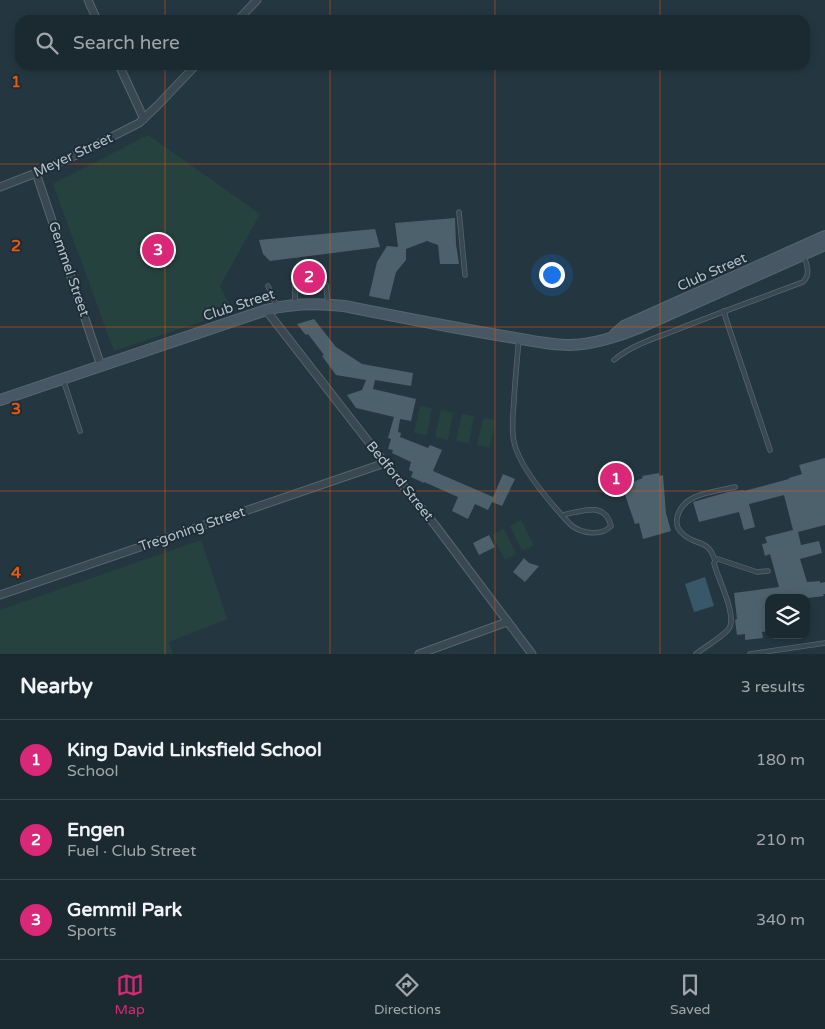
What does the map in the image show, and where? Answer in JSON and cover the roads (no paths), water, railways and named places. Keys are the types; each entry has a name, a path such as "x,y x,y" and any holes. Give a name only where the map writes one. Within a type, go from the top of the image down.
{"main road":[{"name":"Club Street","path":"802,251 825,236"},
{"name":"Club Street","path":"0,400 266,310 295,304 328,304 544,343 582,344 612,336 624,326 802,251 825,245"}],"street":[{"path":"88,0 95,15"},
{"path":"243,15 257,0"},
{"path":"121,70 144,119"},
{"name":"Meyer Street","path":"0,187 36,173 139,123 191,70"},
{"name":"Gemmel Street","path":"36,173 101,366"},
{"name":"Bedford Street","path":"266,310 435,525 532,654"},
{"name":"Tregoning Street","path":"0,595 385,463"},
{"path":"419,654 507,622"}],"lane":[{"path":"459,212 465,276"},
{"path":"614,360 622,353 637,346 803,282 807,277 808,270 802,251"},
{"path":"295,279 295,304"},
{"path":"326,284 328,304"},
{"path":"268,286 278,307"},
{"path":"724,311 770,450"},
{"path":"519,338 513,415 514,443 522,462 541,492 562,515 573,527 584,532 597,533 606,531 611,526 605,512 596,509 562,515"},
{"path":"63,379 80,431"},
{"path":"696,654 730,628 731,615 720,578 715,568 714,555 709,547 685,536 679,530 676,524 677,516 688,500 702,494 734,487"},
{"path":"715,561 718,559 757,572 768,571"},
{"path":"750,654 825,643"}],"water":[{"path":"705,577 714,606 694,612 685,584"}],"place":[{"name":"Gemmil Park","path":"158,250"},
{"name":"Engen","path":"309,277"},
{"name":"King David Linksfield School","path":"616,479"}]}
